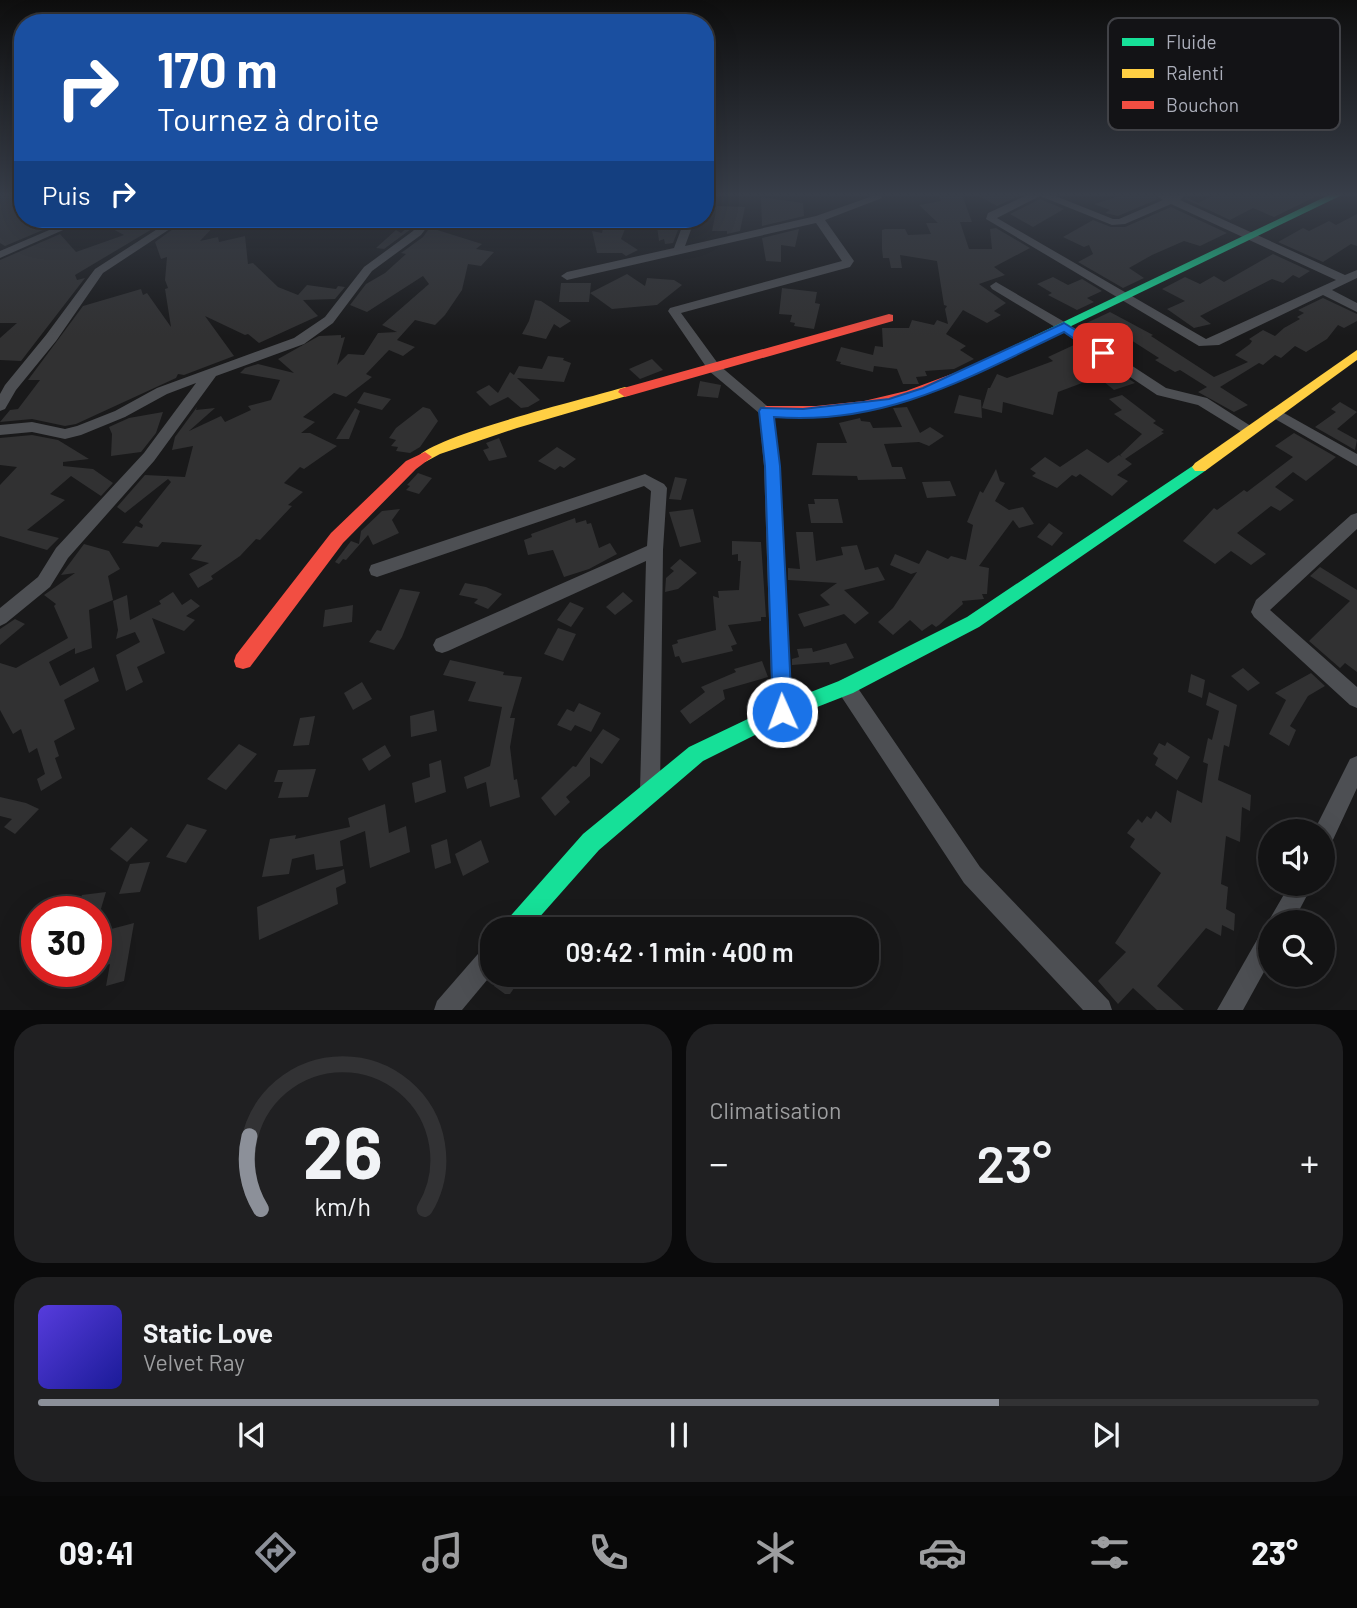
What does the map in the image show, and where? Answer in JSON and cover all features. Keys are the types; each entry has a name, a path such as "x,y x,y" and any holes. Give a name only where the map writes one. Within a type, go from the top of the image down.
{"street":[{"path":"0,255 30,242"},
{"path":"0,406 10,388 51,338 99,271 144,242"},
{"path":"0,429 32,428 65,434 81,430 120,414 162,391 299,341 329,320 368,270 405,242"},
{"path":"679,248 681,242"},
{"path":"567,276 707,242"},
{"path":"835,242 848,261 846,265 674,311 715,368 766,411 803,414 890,403 928,391 1243,242"},
{"path":"1031,242 1198,340 1208,343 1352,277"},
{"path":"1263,242 1352,277"},
{"path":"996,286 1162,392 1202,401 1250,430"},
{"path":"1324,291 1357,308"},
{"path":"243,661 337,538 419,460 435,450 468,438 889,318"},
{"path":"525,917 591,842 696,754 782,712 846,687 973,622 1126,519 1357,354"},
{"path":"0,618 44,582 62,553 149,457 214,371"},
{"path":"766,411 772,466 782,712"},
{"path":"1275,414 1357,461"},
{"path":"377,570 645,480 659,488 655,550 650,791"},
{"path":"1357,519 1262,605 1261,612 1357,699"},
{"path":"442,645 655,550"},
{"path":"846,687 972,875 1100,1010"},
{"path":"1331,819 1355,771"},
{"path":"1229,1010 1258,960"},
{"path":"446,1010 480,969"}],"building":[{"path":"41,242 67,242 76,252 104,242 130,242 75,275 77,280 85,278 21,361 0,360 0,338 17,323 0,323 0,260"},
{"path":"155,242 246,242 248,264 253,263 278,287 298,295 307,285 336,289 338,286 345,287 335,299 303,300 318,316 259,343 248,334 205,316 234,356 184,375 178,374 176,378 76,424 65,426 32,419 0,422 10,410 18,409 40,380 28,380 83,306 141,289 143,295 147,293 171,327 165,289 168,288 165,280 167,257 161,259"},
{"path":"383,242 393,242 384,249 376,248"},
{"path":"416,242 476,242 482,244 476,249 494,252 481,266 468,264 462,290 435,325 415,320 397,340 415,347 403,356 389,350 366,374 372,377 346,397 334,393 303,417 315,422 301,433 310,433 337,446 304,469 300,467 284,483 303,492 288,505 292,506 260,540 256,539 240,556 211,576 213,579 198,588 189,574 209,563 191,559 202,545 162,542 158,547 122,543 136,526 142,528 143,525 139,522 171,482 168,479 125,513 117,507 145,475 185,477 193,446 172,450 175,437 197,407 196,410 215,408 189,431 221,416 225,422 251,410 248,406 271,400 280,380 240,373 245,368 258,364 294,373 278,359 319,336 341,335 341,338 345,337 337,365 348,354 364,355 378,333 397,332 382,325 429,284 423,276 367,312 350,305 366,284 385,273 406,254 401,253"},
{"path":"595,242 626,242 638,250 626,256 622,253 597,253"},
{"path":"763,242 796,242 795,247 781,245 781,262 766,261"},
{"path":"882,242 967,242 969,249 992,249 991,242 1020,242 1030,248 994,267 1005,275 979,284 1006,303 994,311 1001,315 987,323 963,310 946,334 966,346 960,350 974,359 954,369 925,371 927,376 916,377 919,384 903,384 897,369 874,366 873,372 836,361 841,347 873,355 875,346 883,347 882,328 909,328 912,320 934,325 937,320 948,324 945,309 947,306 944,305 937,261 900,255 902,268 891,268 889,258 883,258"},
{"path":"1074,242 1181,242 1129,268 1144,278 1123,288 1078,262 1093,254 1089,245 1084,247"},
{"path":"1188,242 1208,242 1200,246"},
{"path":"1278,242 1357,242 1357,246 1351,244 1323,262"},
{"path":"1273,254 1310,271 1299,278 1293,275 1283,283 1272,279 1200,316 1211,324 1194,328 1167,309 1185,301 1162,289 1185,277 1200,284 1214,276 1224,282"},
{"path":"627,274 645,286 647,278 674,280 682,285 657,305 612,309 590,293"},
{"path":"1053,277 1068,285 1082,279 1102,291 1087,298 1094,302 1077,310 1048,295 1052,293 1037,284"},
{"path":"561,283 591,283 589,302 559,302"},
{"path":"782,288 817,292 815,303 820,304 814,329 794,326 795,323 790,322 792,315 779,314"},
{"path":"1323,298 1357,314 1357,321 1344,328 1338,325 1327,339 1306,352 1295,346 1281,358 1275,355 1263,365 1259,363 1220,387 1248,405 1234,412 1198,392 1207,387 1180,370 1175,372 1155,360 1159,358 1109,326 1090,335 1078,327 1110,312 1153,335 1151,336 1214,377 1248,362 1235,355 1250,344 1252,341 1249,339 1263,330 1275,336 1300,319 1297,317 1304,313 1298,310"},
{"path":"535,300 541,301 571,321 560,328 554,324 546,339 522,334"},
{"path":"1076,344 1135,383 1114,390 1098,377 1058,392 1053,415 1003,402 1002,413 982,408 988,388 997,374 1007,378 1053,361 1048,357"},
{"path":"548,356 564,358 563,360 571,363 564,382 517,378 540,400 528,407 521,408 508,397 490,406 476,392 489,385 498,393 510,372 514,375 519,366 542,369"},
{"path":"652,359 663,370 640,379 629,369"},
{"path":"700,381 721,385 718,398 697,396"},
{"path":"364,392 391,399 382,410 357,403"},
{"path":"959,395 981,400 982,418 954,413"},
{"path":"1122,395 1156,421 1153,423 1164,430 1161,432 1164,433 1125,459 1132,464 1117,475 1128,481 1112,496 1080,474 1076,477 1072,475 1057,488 1032,476 1036,473 1030,469 1045,457 1060,467 1087,449 1108,463 1119,455 1122,457 1120,455 1142,434 1114,414 1122,410 1109,399"},
{"path":"1340,402 1357,412 1337,429 1357,440 1355,450 1315,427 1336,412 1331,409"},
{"path":"423,407 430,409 438,421 420,447 410,453 396,451 398,447 391,446 396,440 389,438 396,428"},
{"path":"907,407 920,433 930,427 944,436 929,446 919,442 884,444 892,467 902,467 906,479 858,480 857,476 812,475 817,443 847,443 839,423 860,418 861,421 870,422 873,428 902,427 893,408"},
{"path":"355,408 360,411 349,439 336,439"},
{"path":"163,412 156,433 141,452 111,456 112,434 109,427 129,418"},
{"path":"1294,433 1336,457 1306,481 1293,472 1275,487 1294,500 1280,511 1271,506 1237,533 1266,554 1251,565 1231,551 1215,564 1183,541 1214,508 1217,510 1244,490 1247,492 1293,457 1275,446"},
{"path":"32,435 58,440 89,459 63,462 63,466 93,469 113,483 101,496 71,476 50,494 65,500 27,530 59,538 47,550 0,536 0,485 17,467 0,465 0,438"},
{"path":"499,438 507,457 489,461 483,450 489,448 486,443"},
{"path":"557,447 576,459 564,468 560,466 555,470 538,461"},
{"path":"996,469 1000,481 1005,483 995,501 1009,510 1023,507 1034,524 1019,528 1013,520 979,566 989,568 987,594 982,594 984,599 962,601 963,604 936,627 932,624 922,631 910,620 893,635 878,622 893,608 917,572 911,574 890,565 895,554 919,564 927,550 948,559 951,556 966,560 973,525 967,522 980,491 983,493"},
{"path":"418,473 432,478 419,494 406,490"},
{"path":"675,477 687,479 681,500 669,499"},
{"path":"950,481 956,496 927,498 922,482"},
{"path":"814,499 838,499 843,523 811,523 808,504 815,504"},
{"path":"400,509 392,520 399,533 373,545 368,535 346,560 343,559 339,564 335,562 351,541 359,544 361,531 382,511"},
{"path":"693,509 701,542 680,547 669,512"},
{"path":"575,518 576,523 586,520 587,524 591,523 599,548 610,543 617,554 589,569 564,577 553,550 528,555 524,540 532,537 531,534"},
{"path":"1049,523 1063,533 1052,546 1037,537"},
{"path":"796,532 813,532 816,561 843,555 841,547 857,545 865,570 878,567 885,580 844,590 869,613 855,624 844,614 804,627 798,614 830,605 820,595 837,583 788,580 788,568 800,569"},
{"path":"732,541 761,542 766,617 761,617 761,621 728,625 737,644 731,646 733,651 682,663 679,656 675,657 672,645 678,643 677,640 716,630 713,596 719,598 718,591 739,590 741,561 738,561 738,554 732,555"},
{"path":"84,544 109,551 120,569 108,576 113,600 89,610 92,648 75,654 75,648 49,662 60,686 94,667 99,681 64,700 75,729 54,741 59,756 55,758 62,778 41,791 37,779 45,774 37,748 29,753 21,729 13,734 0,710 0,663 16,668 68,638 54,606 56,604 44,595 75,573 61,575"},
{"path":"680,559 697,573 678,589 665,592 666,578 674,571 670,568"},
{"path":"1320,567 1357,590 1357,672 1345,663 1340,668 1309,641 1350,601 1310,576"},
{"path":"465,583 486,587 502,594 488,609 474,603 478,599 459,595"},
{"path":"400,589 420,592 402,637 394,650 369,642 377,630 381,631"},
{"path":"173,592 182,605 191,599 200,606 186,616 195,620 184,631 152,618 165,653 137,667 143,682 126,691 116,655 140,642 135,632 116,639 118,630 113,601 127,595 130,620 161,604 159,601"},
{"path":"623,592 633,601 615,615 606,607"},
{"path":"570,602 584,608 571,627 557,620"},
{"path":"353,605 352,622 323,627 325,610"},
{"path":"15,619 25,624 0,645 0,629"},
{"path":"558,628 576,634 563,661 544,654"},
{"path":"846,643 854,658 830,665 829,662 792,665 792,659 799,657 797,649 812,648 813,652"},
{"path":"450,660 504,672 503,675 522,677 510,718 515,718 510,747 514,780 517,779 520,797 490,807 486,782 467,789 464,777 490,766 502,707 468,701 476,682 443,675"},
{"path":"762,661 768,677 723,690 725,699 690,724 680,711 705,692 701,687 736,672 734,669"},
{"path":"1243,668 1260,683 1248,691 1231,676"},
{"path":"1311,673 1325,686 1308,696 1290,726 1296,730 1289,746 1269,734 1286,700 1275,693"},
{"path":"1191,674 1205,680 1202,698 1188,692"},
{"path":"362,682 372,699 353,710 344,693"},
{"path":"1209,692 1237,705 1229,747 1224,745 1218,780 1251,795 1250,811 1242,807 1240,842 1226,836 1221,884 1228,887 1226,909 1235,914 1234,931 1222,925 1221,936 1206,928 1157,986 1184,1010 1157,1010 1133,988 1118,1004 1098,981 1126,952 1115,943 1161,873 1130,847 1135,839 1127,833 1138,819 1142,823 1147,816 1151,819 1156,811 1171,823 1177,790 1202,803 1208,764 1203,762 1208,738 1212,740 1219,711 1206,705"},
{"path":"579,703 601,713 591,732 575,725 571,731 557,725 567,709 574,712"},
{"path":"434,710 437,731 411,737 410,716"},
{"path":"315,716 309,745 293,746 300,718"},
{"path":"603,729 620,739 602,764 590,757 590,776 566,797 570,802 555,816 541,798 573,766 576,767"},
{"path":"1167,742 1190,757 1177,780 1155,765 1158,758 1153,754 1159,743 1165,746"},
{"path":"239,744 257,754 226,790 207,779"},
{"path":"385,745 391,756 369,771 362,759"},
{"path":"441,760 446,792 415,803 412,783 430,777 429,764"},
{"path":"316,769 308,797 278,798 283,782 274,782 278,770"},
{"path":"0,797 39,809 15,834 4,827 12,819 0,816"},
{"path":"385,804 389,833 406,826 410,852 370,868 365,831 340,841 343,866 316,870 314,854 292,859 289,874 262,877 270,839 296,835 295,839 350,827 348,818"},
{"path":"187,824 207,830 186,863 166,857"},
{"path":"131,827 148,840 127,862 110,849"},
{"path":"447,839 451,863 435,869 431,845"},
{"path":"481,840 489,862 463,876 455,854"},
{"path":"150,862 140,892 119,894 130,864"},
{"path":"344,869 346,883 336,888 338,904 259,940 257,907"},
{"path":"106,892 105,896 82,895"},
{"path":"134,923 124,981 112,984 112,929"},
{"path":"495,987 515,987 510,994 505,994"}],"traffic: fast":[{"path":"957,376 1238,242"},
{"path":"525,917 591,842 696,754 782,712 846,687 973,622 1200,467"}],"traffic: slow":[{"path":"1200,467 1357,354"},
{"path":"425,457 435,450 512,424 625,392"}],"traffic: jam":[{"path":"625,392 889,318"},
{"path":"766,411 816,411 864,406 911,394 957,376"},
{"path":"243,661 337,538 411,465 425,457"}],"route":[{"path":"782,712 772,466 766,411 803,414 890,403 928,391 1064,327 1103,353"}]}
